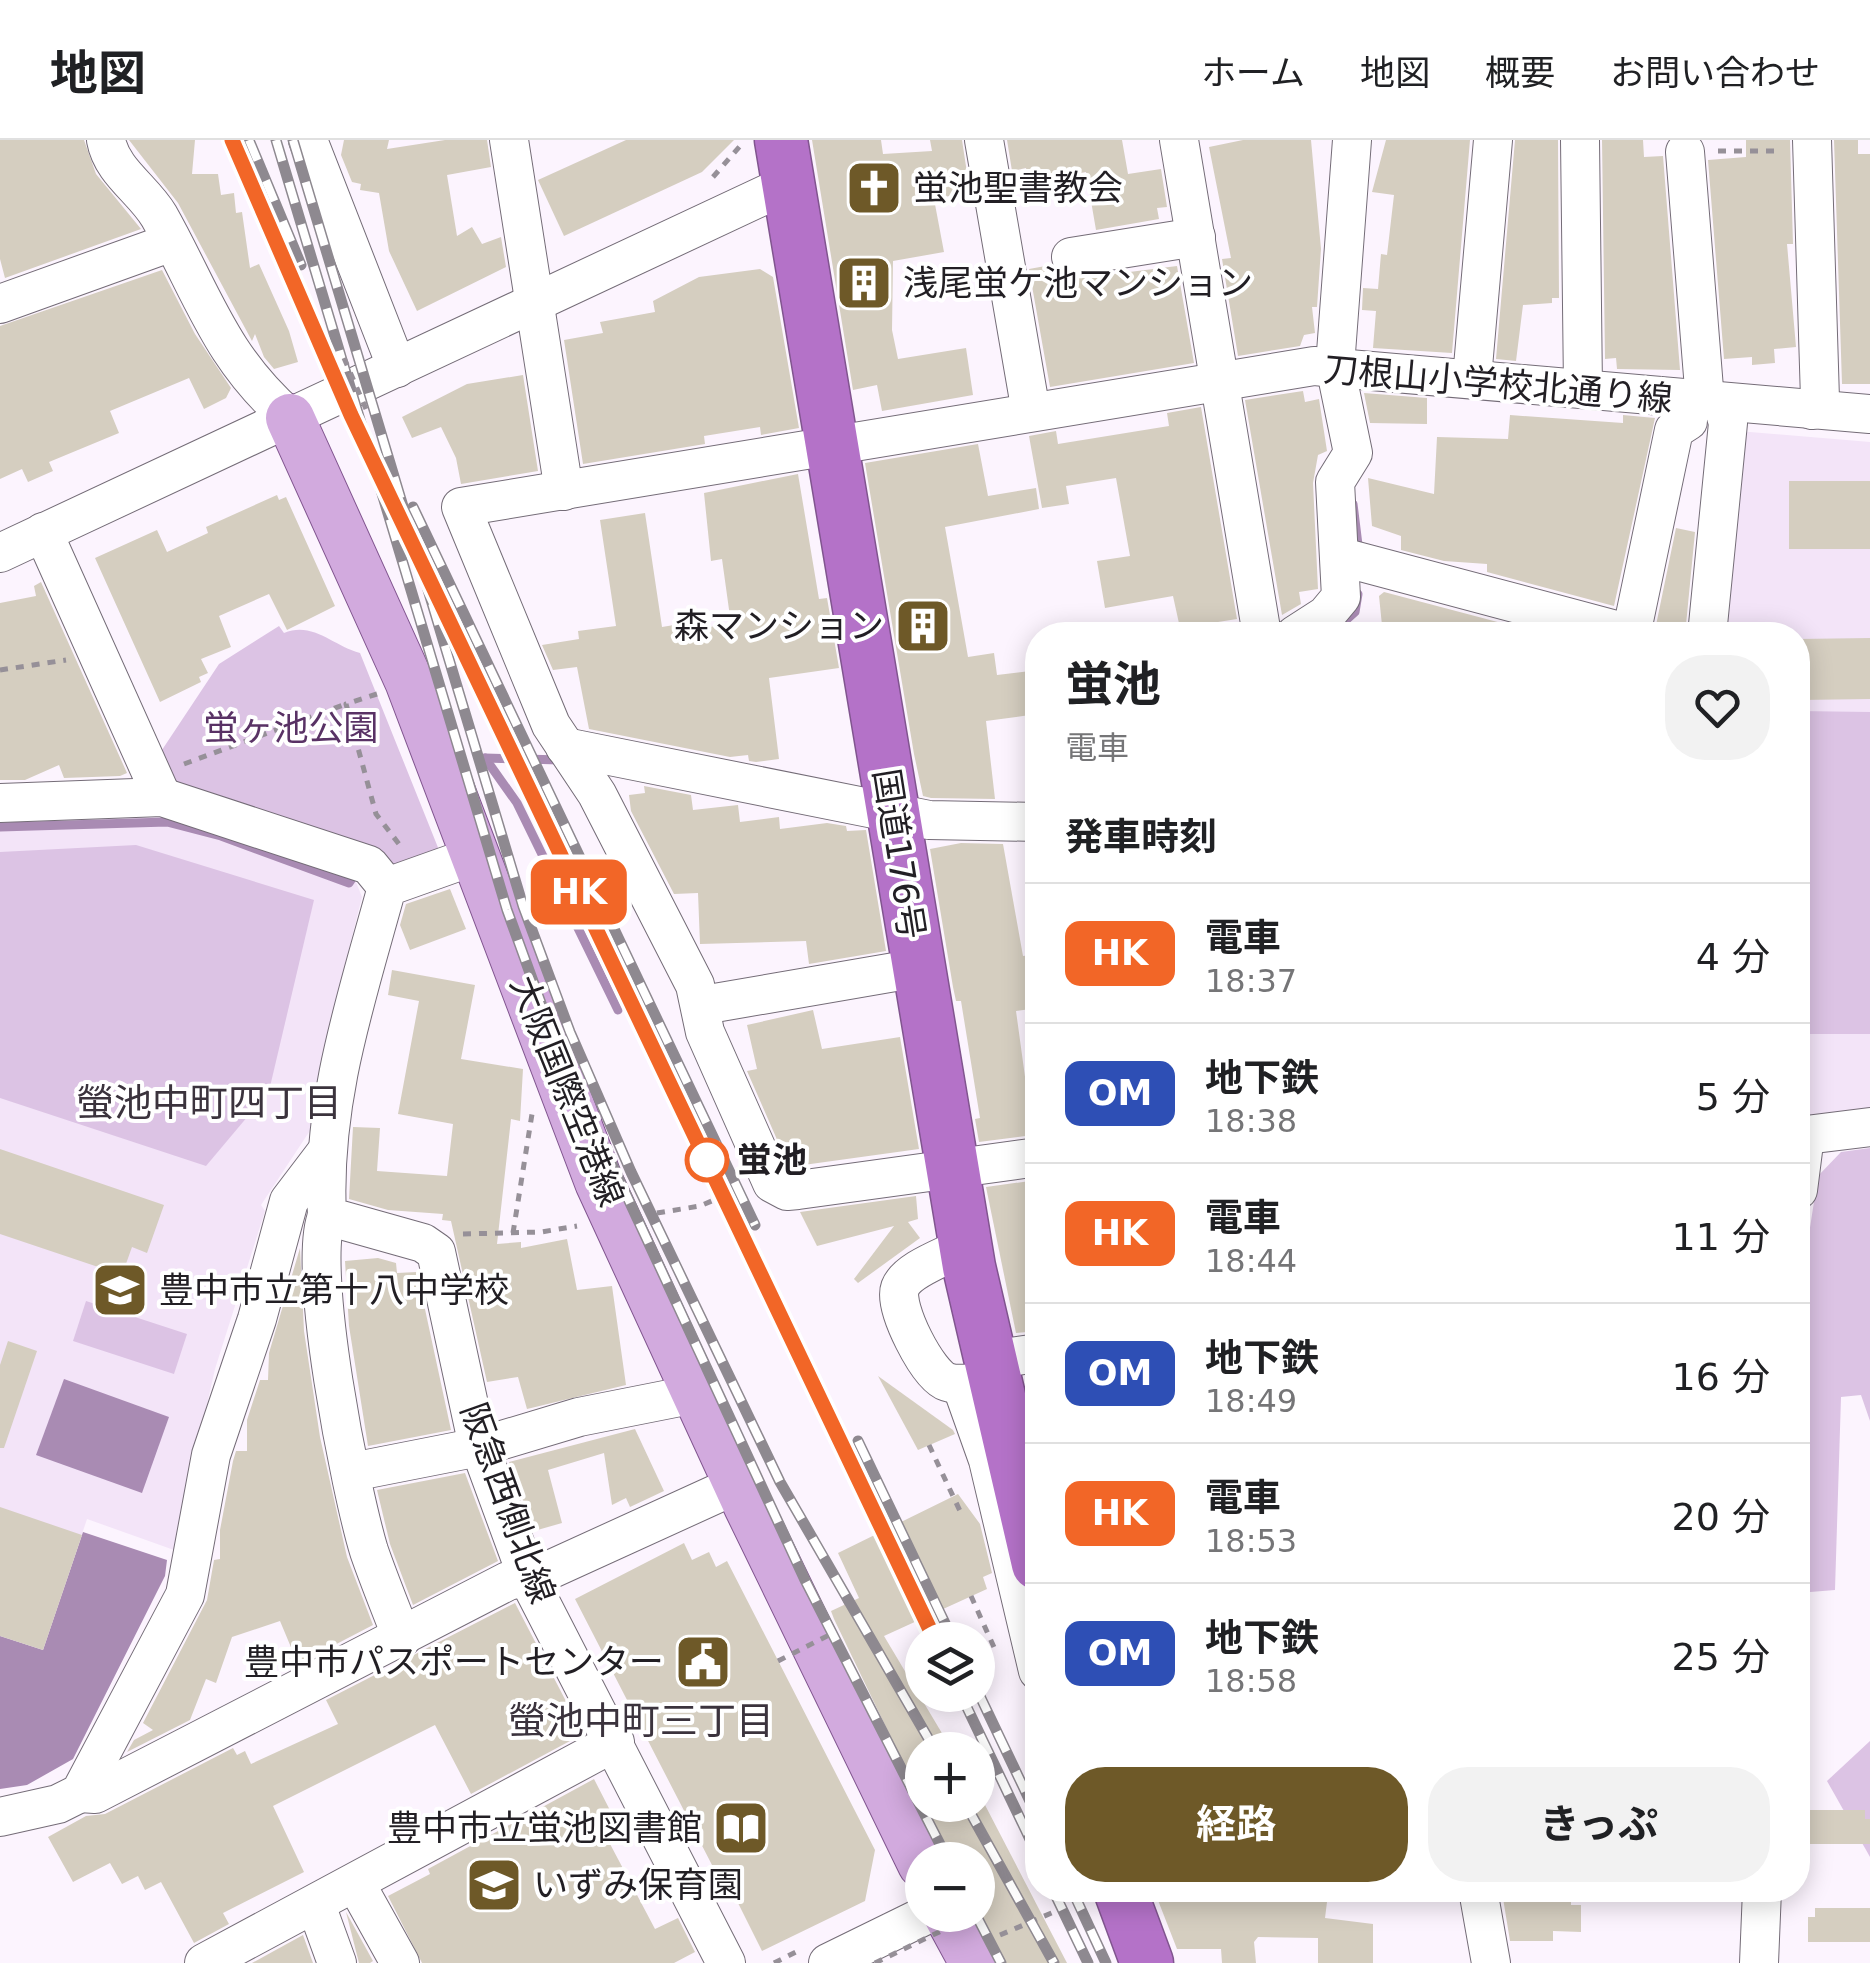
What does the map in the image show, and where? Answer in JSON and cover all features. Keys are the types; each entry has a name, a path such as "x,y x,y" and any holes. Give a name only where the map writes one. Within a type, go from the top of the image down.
{"highway":[{"name":"国道176号","path":"785,162 965,1246 995,1369 1024,1451"},
{"path":"1112,1902 1147,1963"}],"main road":[{"name":"大阪国際空港線","path":"290,418 409,681 569,1101 637,1216 695,1394 911,1842"}],"street":[{"path":"106,140 109,156 157,212 242,372 290,418"},
{"path":"308,140 396,368"},
{"path":"510,140 564,490"},
{"path":"984,140 1031,412"},
{"path":"1179,140 1260,622"},
{"path":"1314,622 1338,605 1353,558 1336,482 1353,452 1336,366 1352,140"},
{"path":"1472,378 1493,140"},
{"path":"1580,140 1584,388"},
{"path":"1812,146 1820,399 1812,410"},
{"path":"1686,152 1705,401 1728,423 1708,622"},
{"path":"0,552 535,300 785,162"},
{"path":"1071,258 1196,237"},
{"path":"0,303 172,242"},
{"name":"刀根山小学校北通り線","path":"565,747 461,507 1031,412 1336,366 1870,414"},
{"path":"1634,622 1674,430 1705,401"},
{"path":"42,532 158,787"},
{"path":"1353,558 1587,622"},
{"path":"565,747 928,820 1025,822"},
{"path":"565,747 597,794 703,1005 705,1032 756,1140 756,1154 767,1176 787,1191 1025,1160"},
{"path":"0,803 158,787 369,866 398,872 478,855"},
{"path":"398,872 344,1045 324,1155 328,1216 320,1232 328,1331 352,1472 368,1548 402,1638"},
{"path":"703,1005 918,968"},
{"path":"1810,1135 1870,1127"},
{"path":"80,1793 185,1595 211,1455 257,1319 289,1201 324,1155"},
{"path":"328,1216 431,1246"},
{"name":"阪急西側北線","path":"431,1246 441,1266 480,1447 527,1576 615,1742 712,1958"},
{"path":"965,1246 911,1276 899,1293 922,1358 940,1378 995,1369 988,1460 1020,1669"},
{"path":"352,1472 480,1447 580,1417 695,1394"},
{"path":"0,1817 58,1804 80,1793 95,1794 508,1581 738,1484"},
{"path":"204,1963 615,1742"},
{"path":"356,1884 400,1963"},
{"path":"1480,1902 1491,1963"},
{"path":"1758,1963 1761,1902"},
{"path":"316,1905 337,1963"},
{"path":"828,1963 905,1925"}],"path":[{"path":"713,177 746,140"},
{"path":"1686,152 1812,146"},
{"path":"344,358 366,409"},
{"path":"0,670 98,655"},
{"path":"158,787 346,704 384,692"},
{"path":"346,704 376,814 398,872"},
{"path":"513,1233 529,1115 569,1101"},
{"path":"431,1246 444,1233 513,1233 707,1204 767,1176"},
{"path":"929,1446 960,1512"},
{"path":"808,1525 847,1604"},
{"path":"971,1596 1020,1669"},
{"path":"778,1661 835,1632"},
{"path":"875,1963 1074,1902"}],"shaded area":[{"path":"1738,431 1870,442 1870,1114 1810,1122 1810,622 1719,622"},
{"name":"豊中市立第十八中学校","path":"154,814 354,877 362,897 325,1044 313,1126 261,1205 265,1211 215,1369 174,1550 87,1519 43,1650 0,1636 0,820"},
{"path":"64,1379 169,1417 142,1493 36,1455"},
{"path":"83,1532 167,1560 165,1576 73,1759 27,1785 0,1789 0,1636 43,1650"}],"green space":[{"name":"蛍ヶ池公園","path":"279,626 284,633 314,632 360,653 441,855 403,868 169,785 156,759 219,664"},
{"path":"1810,711 1870,712 1870,1034 1810,1034"},
{"path":"136,845 314,900 269,1091 206,1166 0,1098 0,852"},
{"path":"1870,1148 1870,1421 1861,1395 1841,1397 1835,1590 1810,1592 1810,1228 1818,1176 1841,1152"},
{"path":"86,1301 187,1334 174,1374 73,1341"},
{"path":"1870,1741 1870,1857 1827,1781"}],"building":[{"path":"0,140 84,140 96,174 141,229 5,278 0,259"},
{"path":"129,140 195,140 192,174 218,174 221,195 234,193 236,213 242,212 250,268 259,264 289,331 298,362 274,369 264,357 255,334 252,341 178,203"},
{"path":"344,140 389,140 387,149 445,140 487,140 491,167 447,175 457,236 472,227 482,244 501,237 506,267 417,311 389,251 379,193 360,190 361,184 352,182 341,155"},
{"path":"626,140 734,140 702,172 564,236 538,180"},
{"path":"812,140 881,140 883,154 932,151 930,140 962,140 969,186 960,188 960,194 934,199 944,252 893,261 892,330 898,359 966,348 973,395 882,411 877,385 853,390"},
{"path":"1007,140 1122,140 1128,174 1161,169 1167,207 1157,208 1159,219 1096,230 1086,172 1029,182 1026,168 1012,171"},
{"path":"1243,140 1311,140 1321,249 1317,307 1312,307 1315,333 1304,335 1300,346 1238,356 1222,259 1231,258 1209,147"},
{"path":"1386,140 1470,140 1452,353 1373,348 1376,311 1362,310 1363,288 1378,289 1381,254 1387,255 1394,195 1372,192"},
{"path":"1515,140 1558,140 1559,298 1552,298 1552,303 1523,305 1516,361 1496,359"},
{"path":"1602,140 1643,140 1644,157 1663,156 1680,370 1617,369 1616,358 1605,359"},
{"path":"1746,140 1790,140 1793,244 1787,244 1796,347 1774,349 1775,363 1752,365 1752,357 1724,359 1708,160 1746,157"},
{"path":"1834,140 1858,140 1858,154 1870,154 1870,384 1842,384"},
{"path":"1051,265 1062,278 1074,279 1177,266 1194,363 1050,387 1029,269"},
{"path":"760,269 773,277 799,428 761,435 760,427 704,436 705,444 583,464 564,340 603,333 600,322 655,312 653,301 699,277"},
{"path":"162,270 195,334 231,388 226,398 204,409 189,378 110,411 119,433 49,462 53,471 28,482 22,469 0,479 0,326"},
{"path":"523,375 538,471 461,484 456,458 441,427 412,438 402,417 467,384"},
{"path":"1303,391 1305,402 1319,399 1327,451 1318,455 1313,483 1318,589 1299,592 1301,604 1282,615 1245,400"},
{"path":"1364,393 1427,398 1427,424 1370,423"},
{"path":"1201,407 1237,619 1179,622 1173,596 1105,608 1097,561 1130,556 1116,478 1066,486 1069,504 1042,508 1029,436 1056,431 1058,444 1169,426 1167,413"},
{"path":"1510,415 1623,423 1623,415 1655,418 1614,606 1487,572 1487,564 1444,561 1401,550 1401,536 1372,526 1368,478 1434,494 1437,437 1508,439"},
{"path":"978,444 988,496 1036,488 1039,509 945,527 968,657 994,653 997,675 1025,672 1025,716 986,721 995,799 923,796 865,463"},
{"path":"798,474 819,599 827,598 839,668 769,678 779,759 749,761 748,755 730,757 589,729 577,667 553,670 542,645 579,639 578,631 616,626 600,520 645,513 662,627 680,624 681,631 731,624 722,559 711,561 704,493"},
{"path":"1789,481 1870,481 1870,549 1789,549"},
{"path":"277,495 279,500 286,497 335,606 287,630 269,594 219,616 231,647 201,659 208,673 199,677 201,682 160,702 95,558 157,530 167,552 208,533 206,527"},
{"path":"1676,528 1695,532 1686,622 1657,622"},
{"path":"41,582 127,773 120,776 64,778 59,765 25,780 0,780 0,603 36,596 34,586"},
{"path":"1384,592 1498,622 1382,622 1379,596"},
{"path":"1870,638 1870,699 1810,700 1810,639"},
{"path":"644,786 691,795 693,810 738,805 740,822 779,817 780,829 827,823 846,826 847,831 866,830 886,951 809,964 806,941 700,944 698,893 674,894 631,811 629,795 645,793"},
{"path":"961,843 1003,844 1025,956 1025,1010 1016,1011 1025,1077 1025,1136 979,1142 975,1119 980,1118 961,1001 956,1001 953,987 930,849"},
{"path":"450,889 466,929 410,950 400,925 406,904"},
{"path":"392,970 475,985 461,1059 523,1069 520,1121 511,1119 497,1244 521,1242 521,1248 567,1239 577,1290 612,1286 626,1385 527,1409 518,1377 487,1382 451,1221 442,1220 443,1214 388,1210 349,1199 353,1127 380,1128 377,1171 447,1176 453,1124 398,1114 419,1001 388,995"},
{"path":"813,1010 822,1049 900,1037 919,1149 789,1167 747,1071 757,1069 747,1025"},
{"path":"0,1149 164,1205 147,1253 132,1247 122,1275 0,1234"},
{"path":"1025,1182 1025,1332 1016,1333 986,1187"},
{"path":"916,1196 918,1219 908,1222 920,1238 858,1283 854,1279 894,1226 817,1246 800,1212"},
{"path":"300,1248 304,1331 320,1437 347,1557 373,1625 298,1664 280,1621 232,1637 216,1683 206,1679 190,1720 127,1752 134,1740 153,1730 143,1723 207,1600 214,1560 220,1559 220,1530 233,1461 236,1451 247,1451 247,1420 260,1380 268,1380 269,1353"},
{"path":"378,1258 396,1263 397,1273 417,1272 451,1430 368,1446 349,1326 345,1261"},
{"path":"8,1341 37,1351 4,1448 0,1448 0,1365"},
{"path":"878,1376 953,1430 955,1434 918,1450"},
{"path":"635,1429 664,1491 630,1507 626,1498 612,1505 604,1453 548,1470 562,1523 534,1531 509,1462"},
{"path":"465,1473 498,1561 413,1605 390,1544 377,1490"},
{"path":"958,1494 980,1524 992,1573 983,1577 987,1589 915,1622 905,1622 905,1626 884,1636 905,1671 905,1712 929,1712 941,1732 905,1732 905,1766 831,1611 859,1598 838,1553"},
{"path":"0,1507 82,1535 43,1650 0,1636"},
{"path":"684,1543 692,1560 709,1552 716,1567 727,1561 875,1850 865,1901 762,1951 734,1895 729,1898 575,1599"},
{"path":"515,1603 583,1734 471,1794 435,1725 273,1806 304,1872 223,1913 229,1924 194,1943 161,1882 145,1890 138,1876 122,1884 110,1863 73,1882 48,1837 86,1816 105,1814 233,1748 237,1755 245,1751 251,1764 338,1724 326,1700"},
{"path":"594,1779 614,1818 600,1825 655,1929 678,1918 695,1952 674,1963 422,1963 388,1896 430,1874 428,1869"},
{"path":"1810,1810 1865,1810 1865,1819 1870,1819 1870,1844 1810,1844"},
{"path":"931,1822 994,1822 1025,1882 1025,1902 1035,1902 1067,1963 1001,1963 987,1932 995,1932 995,1842 940,1842"},
{"path":"1159,1902 1327,1902 1325,1918 1373,1924 1373,1963 1318,1963 1318,1938 1258,1937 1254,1942 1256,1963 1222,1963 1221,1949 1177,1949"},
{"path":"1504,1902 1581,1905 1581,1932 1553,1931 1553,1941 1510,1941"},
{"path":"1815,1908 1870,1908 1870,1942 1808,1942 1808,1917 1815,1917"},
{"path":"346,1912 373,1961 370,1963 359,1963"},
{"path":"303,1935 313,1963 252,1963"}],"waterway":[{"path":"1353,504 1359,553"},
{"path":"1344,622 1355,612 1358,594"},
{"path":"485,758 517,803 618,1010"},
{"path":"485,758 560,760"},
{"path":"0,827 167,822 221,836 349,883 351,880"}],"railway":[{"path":"232,140 337,385"},
{"path":"249,140 301,265"},
{"path":"276,140 507,910 554,1039 805,1580 939,1842"},
{"path":"293,140 523,906 570,1032 631,1172 780,1482 925,1732"},
{"path":"413,507 755,1225"},
{"path":"445,611 926,1622"},
{"path":"858,1441 944,1622"},
{"path":"969,1712 1025,1829"},
{"path":"988,1712 1025,1791"},
{"path":"975,1822 1054,1963"},
{"path":"1059,1902 1088,1963"},
{"path":"1078,1902 1106,1963"},
{"path":"985,1932 1001,1963"}],"train":[{"name":"HK","path":"232,140 263,220 351,415 927,1622"}],"place":[{"name":"蛍池聖書教会","path":"874,188"},
{"name":"浅尾蛍ケ池マンション","path":"864,283"},
{"name":"森マンション","path":"923,626"},
{"name":"蛍池","path":"707,1160"},
{"name":"豊中市立第十八中学校","path":"120,1290"},
{"name":"豊中市パスポートセンター","path":"703,1662"},
{"name":"豊中市立蛍池図書館","path":"741,1828"},
{"name":"いずみ保育園","path":"494,1885"}],"district":[{"name":"螢池中町四丁目","path":"209,1103"},
{"name":"螢池中町三丁目","path":"641,1721"}]}
